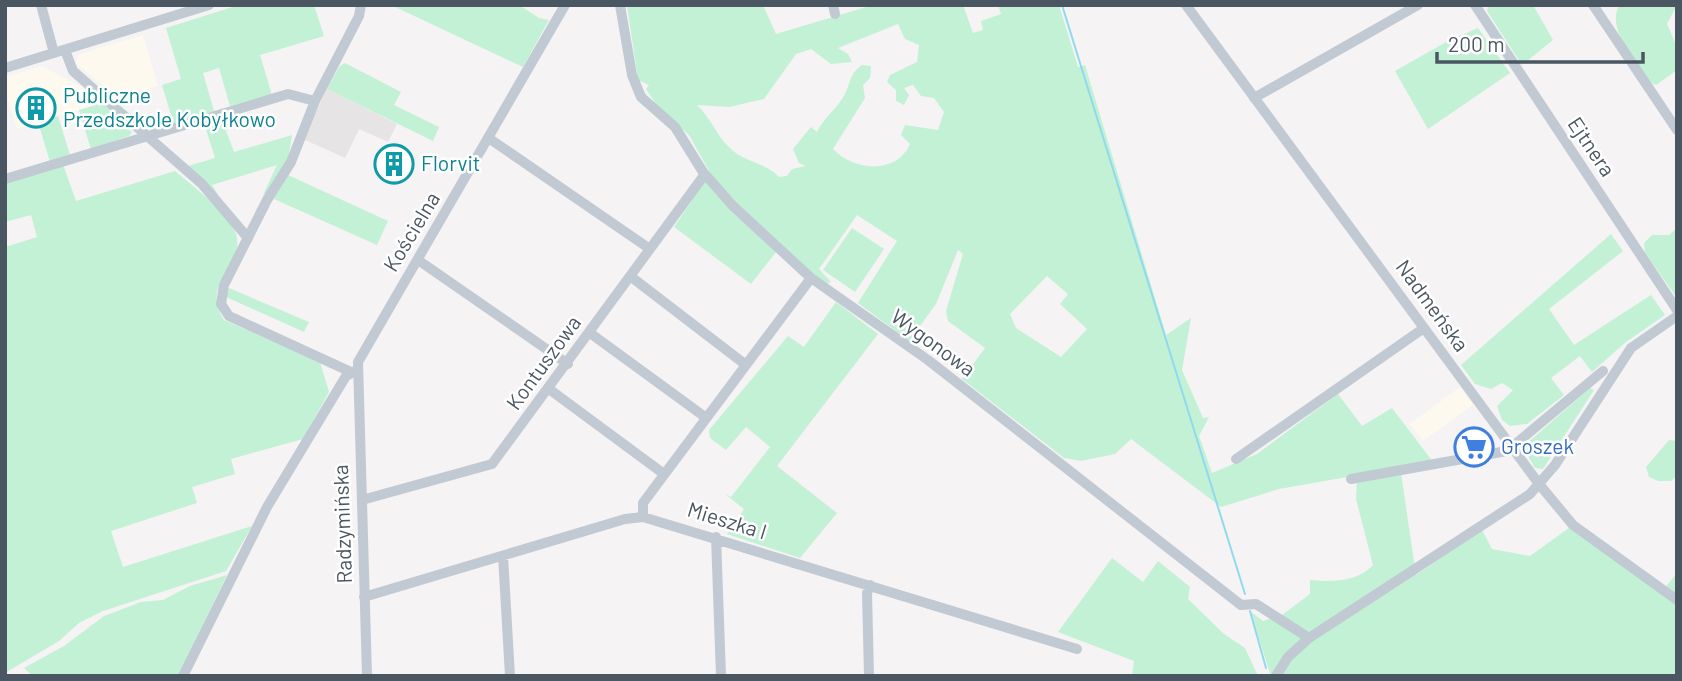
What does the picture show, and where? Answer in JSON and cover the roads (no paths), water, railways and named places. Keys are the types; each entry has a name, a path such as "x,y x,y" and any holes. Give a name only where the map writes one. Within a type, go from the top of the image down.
{"street":[{"path":"41,5 54,53"},
{"path":"5,68 209,5"},
{"path":"354,371 229,316 221,308 224,285 291,162 315,101 359,16 361,5"},
{"name":"Kościelna","path":"183,676 268,507 354,371 565,5"},
{"name":"Wygonowa","path":"620,5 632,75 641,97 675,127 705,174 732,205 811,278 928,360 1241,605 1256,604 1309,638"},
{"name":"Nadmeńska","path":"1186,5 1539,484 1573,525 1677,600"},
{"path":"1254,98 1418,5"},
{"name":"Ejtnera","path":"1475,5 1677,310"},
{"path":"1593,5 1677,130"},
{"path":"65,50 73,71 202,184 248,238"},
{"path":"5,179 288,94 315,101"},
{"path":"490,139 650,249"},
{"name":"Kontuszowa","path":"362,500 492,464 705,174"},
{"path":"418,260 568,364"},
{"path":"630,276 746,365"},
{"path":"643,517 643,503 811,278"},
{"path":"1276,676 1288,657 1309,638 1514,505 1539,484 1631,348 1677,316"},
{"path":"1236,460 1424,328"},
{"path":"590,333 705,417"},
{"name":"Radzymińska","path":"354,371 362,500 367,676"},
{"path":"1351,479 1490,455 1512,447 1603,371"},
{"path":"549,389 664,474"},
{"name":"Mieszka I","path":"364,597 625,519 643,517 716,537 1077,649"},
{"path":"716,537 721,676"},
{"path":"503,556 510,676"},
{"path":"869,676 867,593 870,585"}],"waterway":[{"path":"1062,5 1245,594"},
{"path":"1250,611 1266,668"}],"place":[{"name":"Publiczne Przedszkole Kobyłkowo","path":"36,108"},
{"name":"Florvit","path":"394,164"},
{"name":"Groszek","path":"1474,447"}]}
